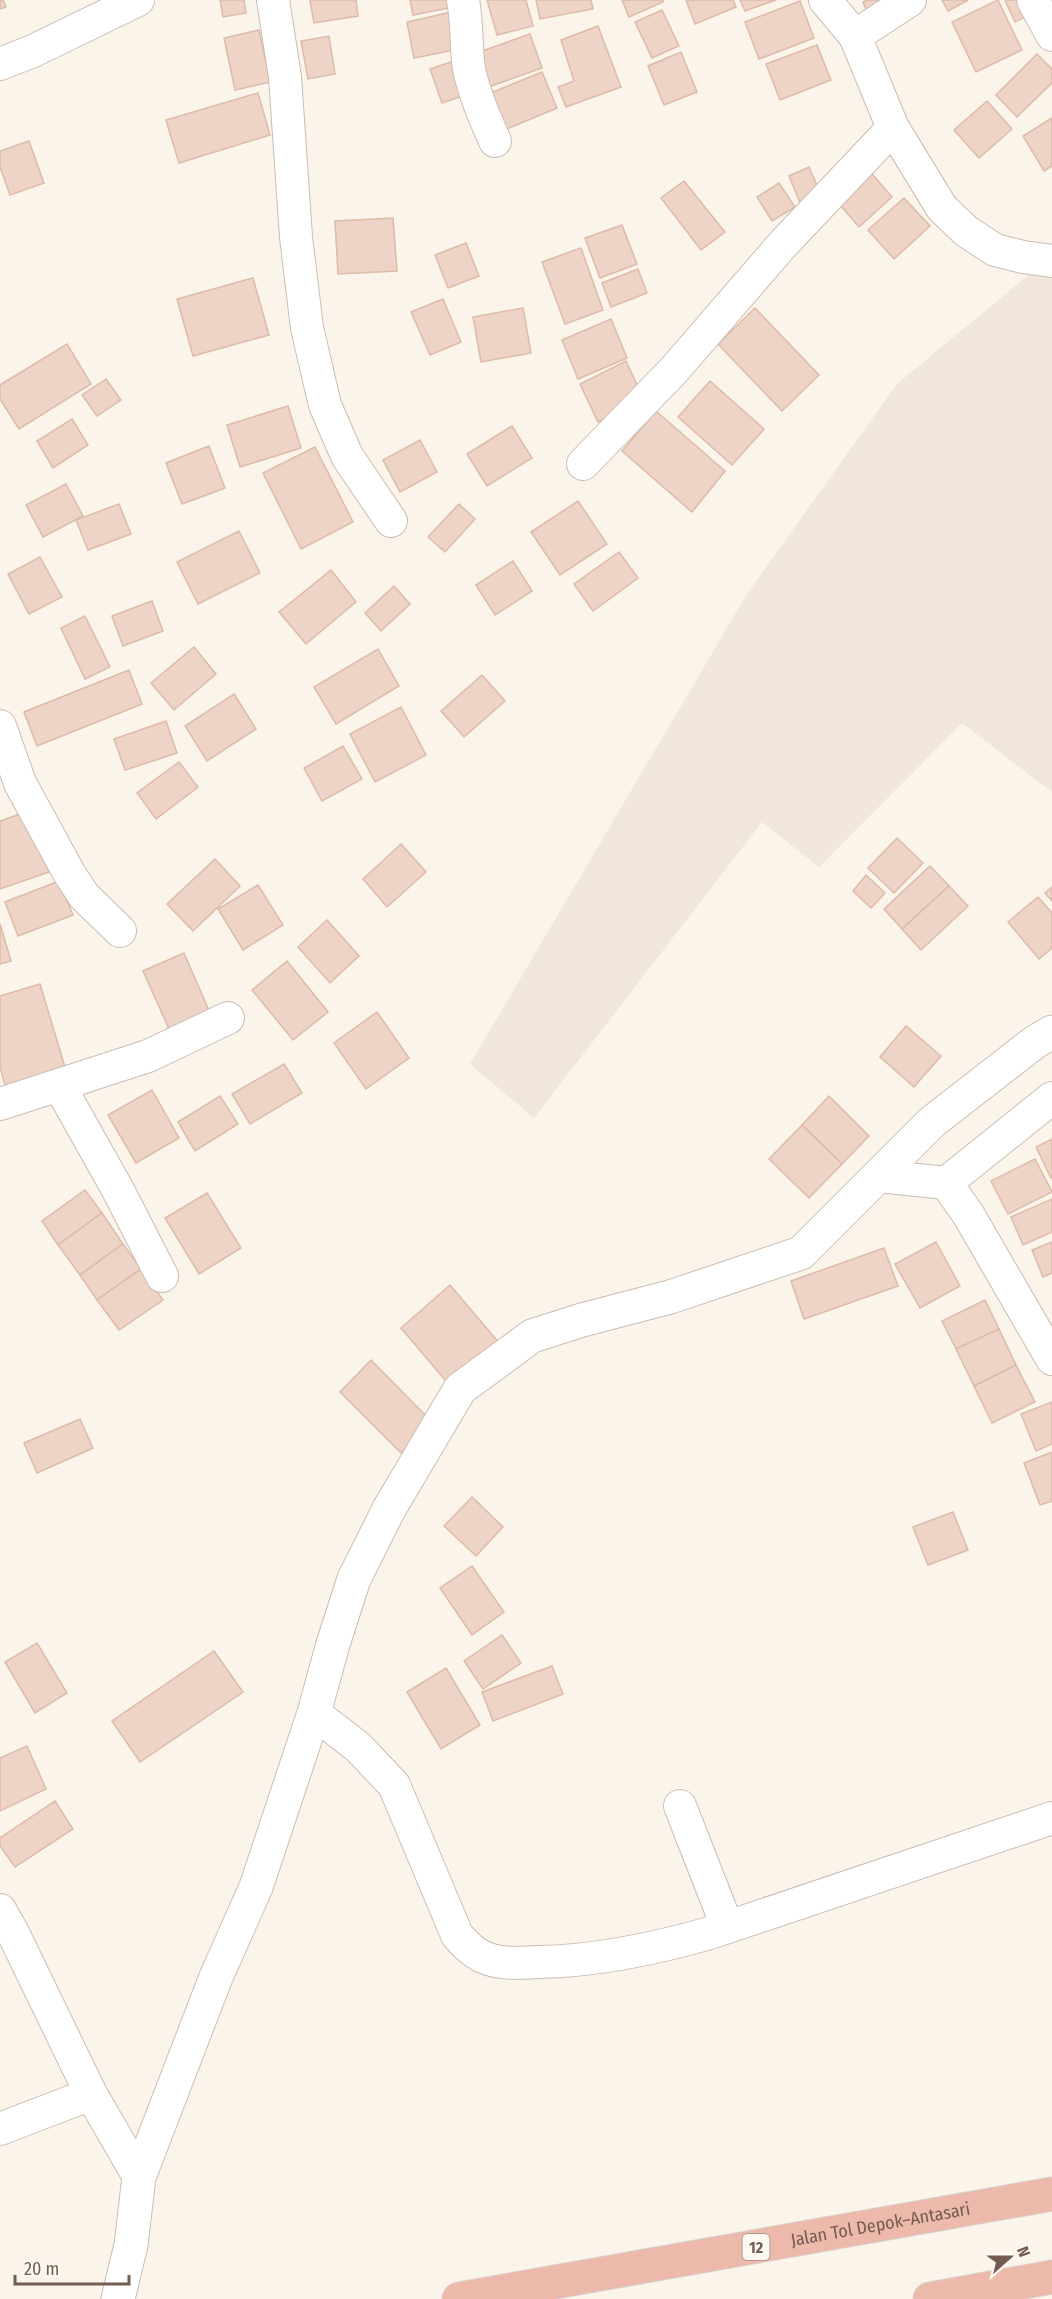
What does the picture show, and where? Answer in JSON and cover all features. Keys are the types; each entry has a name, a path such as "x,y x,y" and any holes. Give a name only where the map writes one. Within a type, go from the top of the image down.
{"highway":[{"name":"Jalan Tol Depok–Antasari","path":"459,2299 1052,2194"},
{"path":"930,2299 1052,2277"}],"street":[{"path":"0,64 33,51 138,0"},
{"path":"273,0 285,77 296,237 307,328 325,405 347,456 391,521"},
{"path":"463,0 467,20 468,64 485,119 495,141"},
{"path":"825,0 855,36 893,128 942,208 966,231 995,250 1052,261"},
{"path":"855,36 910,0"},
{"path":"1033,0 1052,34"},
{"path":"583,464 674,370 783,244 893,128"},
{"path":"0,726 10,786 84,896 120,931"},
{"path":"0,1104 148,1056 228,1018"},
{"path":"118,2299 131,2245 139,2177 216,1977 256,1887 314,1713 354,1579 389,1509 460,1389 532,1336 670,1297 801,1253 932,1122 1035,1042 1052,1032"},
{"path":"59,1085 118,1190 162,1276"},
{"path":"878,1176 946,1183 1052,1098"},
{"path":"946,1183 968,1214 1052,1359"},
{"path":"314,1713 358,1747 394,1785 457,1935 480,1956 507,1963 575,1961 662,1947 711,1933 1052,1818"},
{"path":"680,1806 727,1926"},
{"path":"0,1910 91,2094 139,2177"},
{"path":"0,2128 91,2094"}],"shaded area":[{"path":"1052,260 1052,792 962,723 819,867 762,822 534,1118 470,1064 747,594 897,384 1031,273"}],"building":[{"path":"0,0 3,0 6,7 0,9"},
{"path":"220,0 244,0 246,13 223,17"},
{"path":"310,0 356,0 358,16 314,23"},
{"path":"410,0 463,0 464,5 413,15"},
{"path":"487,0 526,0 533,26 497,35"},
{"path":"536,0 591,0 593,9 540,19"},
{"path":"622,0 663,0 663,2 629,17"},
{"path":"686,0 733,0 736,7 695,24"},
{"path":"740,0 776,0 745,11"},
{"path":"880,0 885,14 870,19 863,2"},
{"path":"942,0 968,0 948,11"},
{"path":"998,0 1022,50 976,72 952,22"},
{"path":"1005,0 1024,0 1031,14 1015,22"},
{"path":"800,1 814,38 759,59 745,22"},
{"path":"662,10 679,46 652,58 635,22"},
{"path":"456,11 464,48 414,58 407,22"},
{"path":"598,26 621,87 566,107 558,87 574,81 561,40"},
{"path":"259,30 270,82 235,90 224,38"},
{"path":"530,34 542,68 480,90 468,56"},
{"path":"329,36 335,74 308,79 301,41"},
{"path":"817,45 831,80 780,100 766,64"},
{"path":"681,52 697,92 664,105 648,66"},
{"path":"1037,54 1052,69 1052,83 1017,117 996,95"},
{"path":"460,59 471,93 442,103 430,69"},
{"path":"542,72 557,108 495,134 481,97"},
{"path":"258,93 270,135 179,163 166,120"},
{"path":"987,101 1012,129 979,158 954,130"},
{"path":"1052,118 1052,166 1044,171 1023,136"},
{"path":"29,141 44,183 10,195 0,167 0,151"},
{"path":"809,167 822,197 801,205 789,176"},
{"path":"867,168 892,197 859,227 834,198"},
{"path":"684,181 725,232 701,250 661,198"},
{"path":"779,183 795,207 772,221 757,197"},
{"path":"904,198 930,226 894,259 868,230"},
{"path":"393,218 397,271 338,274 335,221"},
{"path":"622,225 637,264 600,278 585,238"},
{"path":"466,243 479,276 448,288 435,255"},
{"path":"581,248 603,310 565,324 542,262"},
{"path":"638,269 647,293 611,307 602,283"},
{"path":"253,278 269,335 193,356 177,299"},
{"path":"443,299 461,342 430,355 411,312"},
{"path":"523,308 531,353 481,362 473,317"},
{"path":"755,308 819,375 782,411 718,344"},
{"path":"611,319 627,358 578,379 562,340"},
{"path":"67,344 91,384 19,429 0,399 0,385"},
{"path":"626,361 644,400 598,422 580,384"},
{"path":"106,379 121,400 97,416 82,395"},
{"path":"710,381 764,429 732,465 678,417"},
{"path":"288,406 301,448 240,467 227,425"},
{"path":"656,411 725,471 692,512 622,451"},
{"path":"72,419 88,445 53,468 37,441"},
{"path":"512,426 532,458 487,486 467,454"},
{"path":"420,440 437,472 400,492 383,460"},
{"path":"209,446 225,488 182,504 166,463"},
{"path":"315,447 353,522 301,549 263,473"},
{"path":"66,484 83,516 43,537 26,505"},
{"path":"578,501 607,544 560,575 531,532"},
{"path":"119,504 131,534 88,550 76,520"},
{"path":"459,504 475,519 445,552 428,537"},
{"path":"239,531 260,573 198,604 177,562"},
{"path":"619,552 638,578 593,611 574,584"},
{"path":"40,557 62,597 29,614 8,574"},
{"path":"513,561 532,591 495,615 476,585"},
{"path":"331,570 356,602 306,644 279,612"},
{"path":"394,586 410,604 381,631 365,613"},
{"path":"152,601 163,631 123,646 112,616"},
{"path":"85,616 110,667 85,679 61,628"},
{"path":"194,647 216,674 174,710 151,683"},
{"path":"378,649 399,686 336,724 314,687"},
{"path":"129,670 142,704 37,746 24,712"},
{"path":"482,675 505,701 464,737 441,711"},
{"path":"234,694 256,729 207,761 185,726"},
{"path":"401,707 426,755 375,782 350,734"},
{"path":"166,721 177,753 125,770 114,739"},
{"path":"343,746 362,779 322,801 304,768"},
{"path":"179,762 198,787 156,819 137,793"},
{"path":"29,811 49,872 0,889 0,821"},
{"path":"897,838 923,863 894,893 868,868"},
{"path":"401,844 426,872 387,907 363,879"},
{"path":"215,859 240,886 193,931 167,904"},
{"path":"930,866 949,886 902,929 884,909"},
{"path":"866,875 885,893 871,908 853,891"},
{"path":"59,881 73,915 18,936 5,902"},
{"path":"258,885 283,925 243,950 218,909"},
{"path":"949,886 968,906 921,950 902,929"},
{"path":"1052,887 1052,901 1045,893"},
{"path":"1038,897 1052,913 1052,948 1039,959 1008,922"},
{"path":"327,920 359,956 330,983 298,947"},
{"path":"0,924 11,961 0,964"},
{"path":"184,953 214,1022 174,1040 143,971"},
{"path":"287,961 328,1012 293,1040 252,990"},
{"path":"40,984 68,1077 8,1095 0,1067 0,996"},
{"path":"377,1012 409,1058 366,1089 334,1043"},
{"path":"906,1026 941,1056 914,1087 880,1057"},
{"path":"284,1064 302,1093 250,1124 232,1094"},
{"path":"152,1090 179,1138 136,1163 108,1115"},
{"path":"220,1096 238,1124 195,1151 178,1122"},
{"path":"829,1096 869,1136 842,1164 802,1125"},
{"path":"802,1125 842,1164 809,1198 769,1159"},
{"path":"1052,1139 1052,1178 1051,1178 1036,1147"},
{"path":"1035,1159 1052,1192 1008,1214 991,1181"},
{"path":"85,1190 102,1213 58,1245 42,1221"},
{"path":"207,1193 241,1248 199,1274 165,1218"},
{"path":"1052,1199 1052,1232 1023,1245 1011,1217"},
{"path":"102,1213 123,1244 80,1275 58,1245"},
{"path":"936,1242 960,1286 920,1308 895,1264"},
{"path":"1052,1242 1052,1273 1043,1277 1032,1250"},
{"path":"123,1244 141,1269 97,1300 80,1275"},
{"path":"884,1248 898,1286 804,1319 791,1281"},
{"path":"141,1269 163,1300 119,1330 97,1300"},
{"path":"450,1285 500,1344 451,1387 401,1328"},
{"path":"985,1300 999,1329 956,1349 942,1321"},
{"path":"999,1329 1016,1365 974,1386 956,1349"},
{"path":"371,1360 432,1422 401,1453 340,1392"},
{"path":"1016,1365 1035,1402 992,1423 974,1386"},
{"path":"1052,1402 1052,1444 1036,1451 1021,1414"},
{"path":"80,1419 93,1448 37,1473 24,1443"},
{"path":"1052,1452 1052,1501 1040,1505 1024,1463"},
{"path":"472,1497 503,1527 476,1556 444,1526"},
{"path":"953,1512 968,1550 928,1565 913,1527"},
{"path":"472,1566 504,1612 472,1635 440,1588"},
{"path":"502,1635 521,1663 483,1689 464,1661"},
{"path":"37,1643 67,1693 35,1713 5,1662"},
{"path":"214,1651 243,1692 140,1762 112,1721"},
{"path":"552,1666 563,1694 493,1721 482,1692"},
{"path":"446,1668 480,1725 441,1749 407,1692"},
{"path":"27,1746 46,1789 0,1811 0,1758"},
{"path":"55,1801 73,1829 15,1867 0,1846 0,1838"}]}
